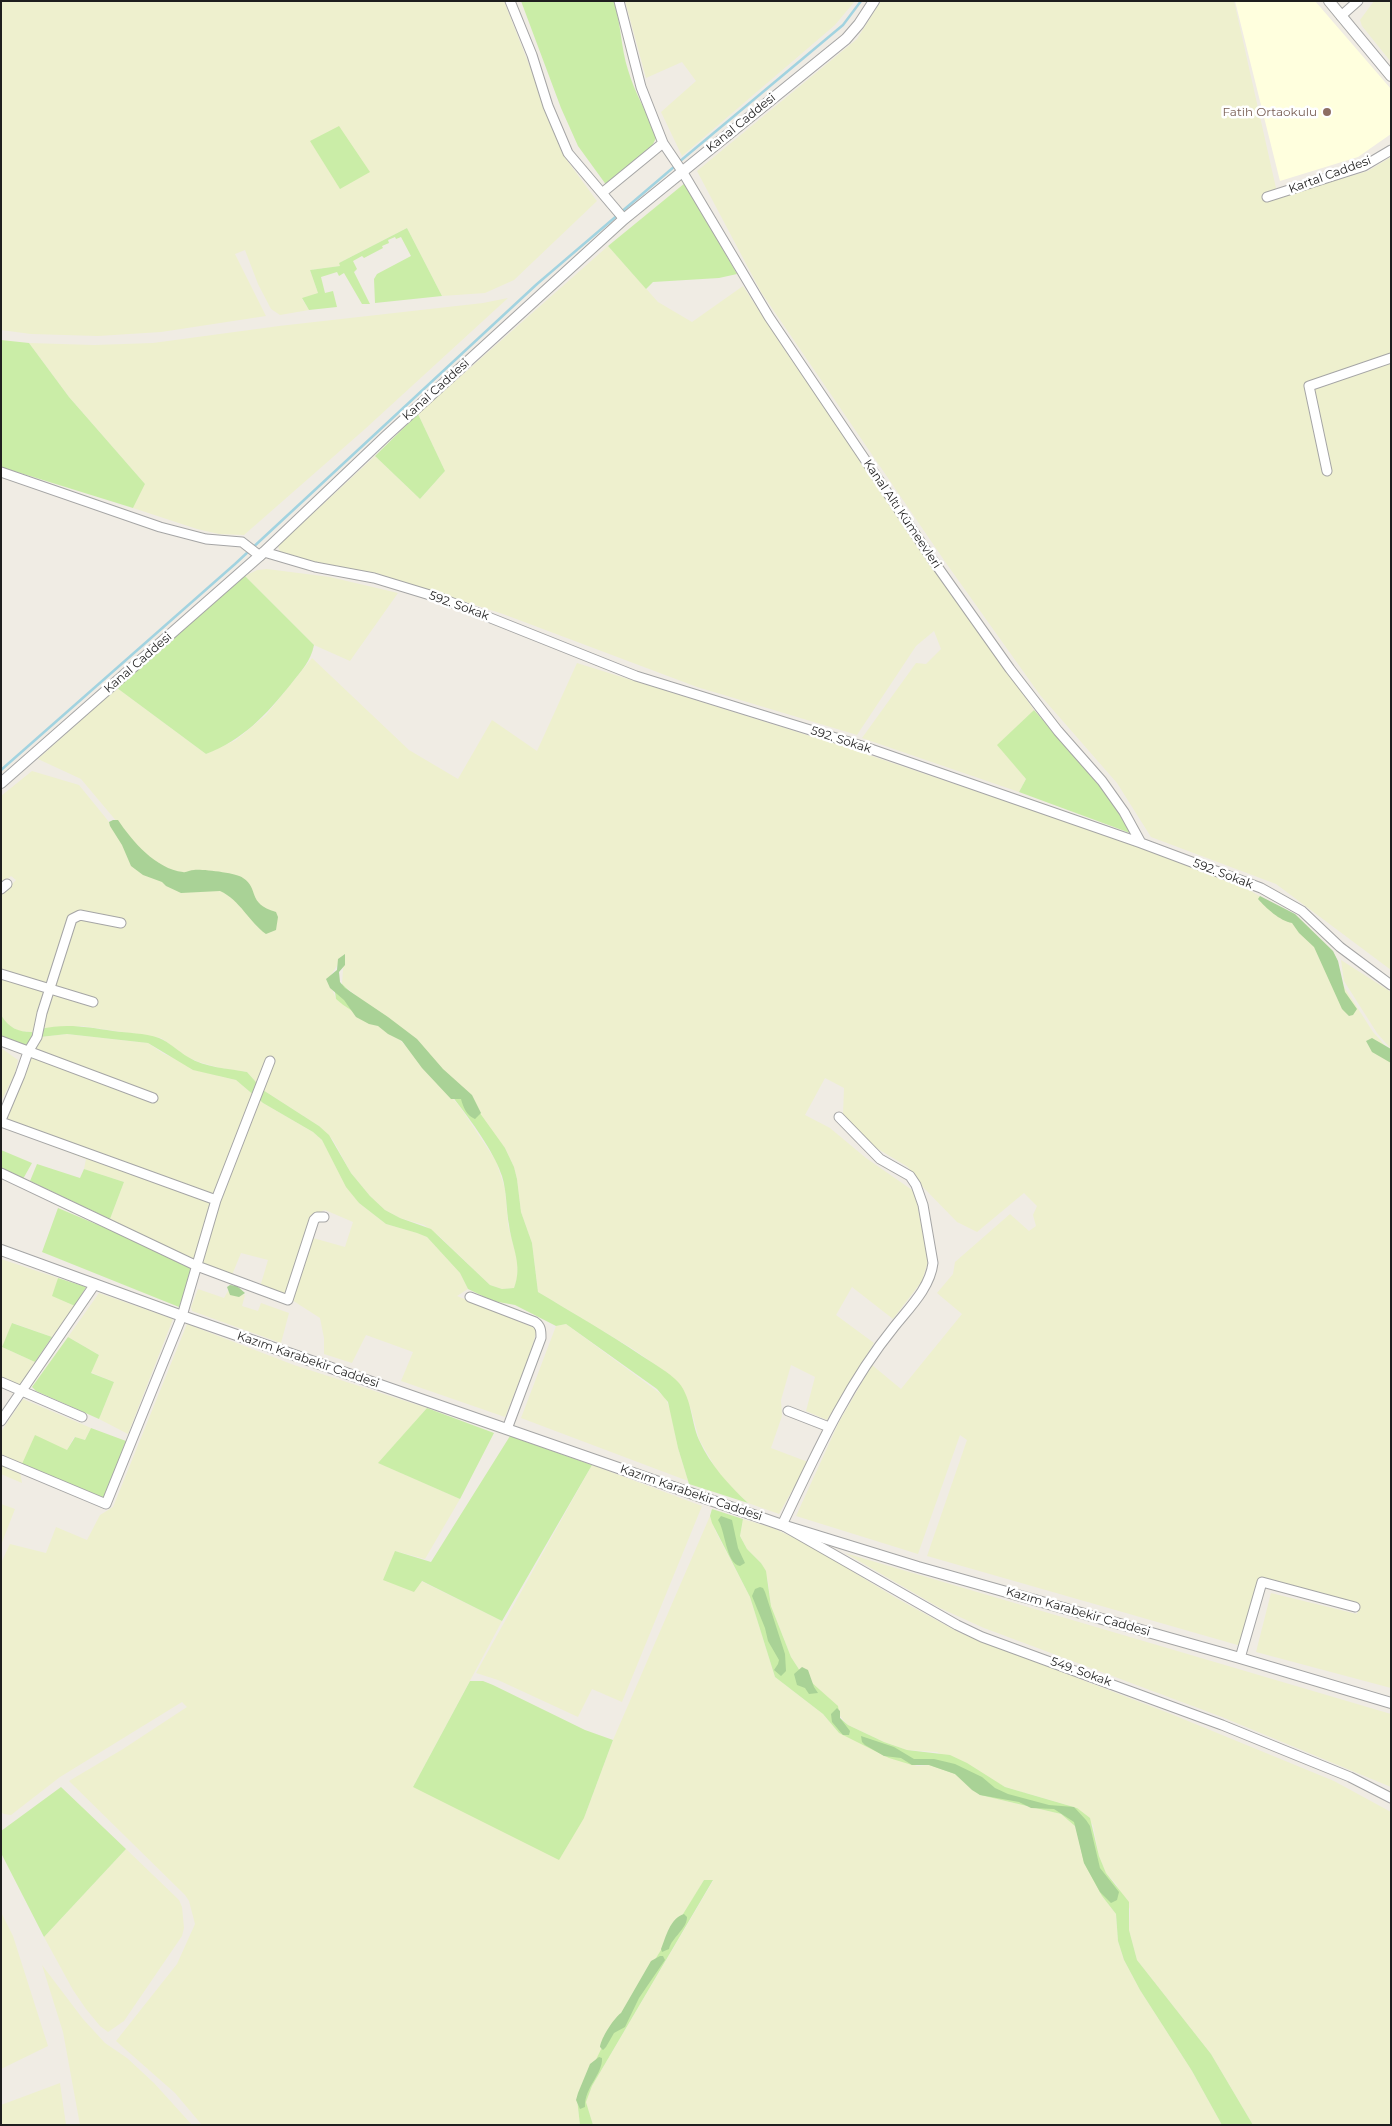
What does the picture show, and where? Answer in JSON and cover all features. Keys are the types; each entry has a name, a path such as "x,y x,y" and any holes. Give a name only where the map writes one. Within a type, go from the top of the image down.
{"street":[{"path":"510,1 563,142 575,162 624,219"},
{"name":"Kanal Altı Kümeevleri","path":"619,1 641,87 663,143 682,171 769,317 932,559 1010,669 1058,731 1102,781 1124,812 1141,843"},
{"name":"Kanal Caddesi","path":"1,783 260,553 624,219 846,39 859,24 874,1"},
{"path":"1329,1 1391,76"},
{"path":"1341,16 1358,1"},
{"path":"604,195 663,143"},
{"name":"Kartal Caddesi","path":"1267,197 1364,166 1391,150"},
{"path":"1327,471 1309,386 1391,358"},
{"path":"1,472 160,527 206,539 238,541 260,553"},
{"name":"592. Sokak","path":"260,553 315,567 374,578 443,599 636,676 864,747 1141,843 1261,888 1302,911 1340,947 1391,985"},
{"path":"121,923 80,915 74,917 70,922 49,988 37,1037 28,1052 1,1121 216,1200"},
{"path":"1,974 93,1002"},
{"path":"1,1041 152,1098"},
{"path":"1,1460 106,1504 182,1316 216,1200 270,1061"},
{"path":"782,1524 829,1427 872,1357 930,1278 933,1263 923,1205 916,1185 910,1176 880,1159 839,1117"},
{"path":"1,1173 196,1266 288,1300 314,1220 317,1217 324,1217"},
{"name":"Kazım Karabekir Caddesi","path":"1,1250 182,1316 782,1524 918,1567 1240,1658 1391,1703"},
{"path":"1,1421 94,1284"},
{"path":"470,1297 535,1322 541,1332 541,1338 507,1429"},
{"path":"1,1382 82,1417"},
{"path":"788,1411 829,1427"},
{"name":"549. Sokak","path":"782,1524 974,1633 1222,1724 1350,1777 1391,1798"},
{"path":"1240,1658 1262,1582 1355,1607"}],"shaded area":[{"path":"1,1 504,1 566,159 597,201 514,280 485,293 442,296 407,228 339,263 341,266 310,270 318,293 302,299 309,310 280,315 271,309 258,284 245,250 235,254 266,316 161,332 98,336 31,334 1,330"},
{"path":"625,1 855,1 835,25 682,156 661,112 696,81 682,62 646,78"},
{"path":"881,1 1234,1 1278,197 1368,171 1391,157 1391,970 1276,884 1151,837 1117,783 1040,695 946,563 761,292 697,171 857,39"},
{"name":"Fatih Ortaokulu","path":"1235,1 1315,1 1391,89 1391,134 1358,157 1280,181"},
{"path":"1374,1 1391,1 1391,62 1362,26 1360,20"},
{"path":"608,246 658,302 692,322 743,286 786,352 1034,710 998,745 1026,779 1019,792 862,738 916,663 926,664 941,649 934,631 916,646 857,735 697,687 503,614 376,573 326,565 280,552 278,546 375,456 420,499 445,471 418,414"},
{"path":"508,298 365,429 244,535 219,534 197,529 133,508 145,484 69,397 29,343 94,345 153,343 279,326 483,303"},
{"path":"267,569 330,577 398,593 350,661 314,645 245,576 257,570"},
{"path":"312,658 409,750 458,779 492,720 537,751 577,663 839,745 1124,841 1249,890 1285,911 1323,954 1373,1032 1391,1052 1391,1688 1256,1652 1271,1593 1357,1614 1360,1604 1273,1580 1262,1581 1255,1589 1241,1646 927,1556 967,1440 960,1435 918,1554 796,1516 839,1422 872,1365 901,1389 962,1314 937,1293 953,1274 955,1262 1010,1214 1029,1231 1036,1226 1033,1215 1037,1206 1024,1193 977,1232 957,1222 921,1185 908,1167 868,1143 843,1114 844,1088 825,1078 805,1115 830,1128 866,1158 915,1192 928,1262 922,1281 893,1319 852,1287 836,1315 874,1343 827,1420 806,1411 815,1377 791,1365 781,1400 782,1416 771,1448 808,1462 779,1514 748,1503 720,1476 699,1439 691,1409 671,1376 633,1349 538,1292 532,1243 521,1212 514,1167 505,1148 371,1008 342,984 344,956 328,979 336,999 393,1033 419,1059 460,1107 496,1161 505,1189 508,1225 518,1263 517,1280 514,1288 502,1289 490,1285 439,1236 424,1225 400,1218 385,1210 370,1196 351,1173 333,1140 319,1126 263,1090 247,1072 220,1068 199,1062 187,1057 161,1038 82,1026 32,1032 18,1031 6,1023 1,1015 1,895 16,880 11,876 1,885 1,796 32,771 79,785 140,860 144,854 81,779 38,759 117,688 206,754 236,740 266,715"},
{"path":"1341,960 1391,992 1391,1049 1377,1033 1344,981"},
{"path":"67,1034 148,1043 164,1054 219,1076 236,1080 263,1103 313,1132 322,1140 359,1203 386,1224 427,1237 460,1273 468,1289 457,1296 537,1329 530,1354 505,1417 401,1381 413,1352 366,1335 352,1363 324,1354 324,1338 320,1318 292,1300 313,1238 345,1247 353,1222 325,1210 312,1215 287,1294 260,1287 268,1260 241,1253 232,1275 192,1260 110,1219 124,1182 84,1169 86,1159 3,1127 29,1065 29,1046 40,1037"},
{"path":"1,1048 18,1060 15,1074 1,1101"},
{"path":"1,1259 58,1278 53,1296 75,1306 52,1337 13,1323 2,1347 35,1362 21,1385 1,1378"},
{"path":"198,1289 224,1298 228,1291 245,1295 242,1306 258,1311 261,1303 289,1313 281,1343 192,1311 191,1307"},
{"path":"99,1293 173,1319 128,1434 99,1419 114,1382 90,1372 99,1355 68,1337"},
{"path":"187,1324 294,1365 427,1408 379,1463 460,1499 425,1559 395,1551 421,1581 502,1621 413,1787 584,1818 613,1740 710,1516 716,1532 750,1597 775,1677 823,1714 839,1733 917,1766 929,1765 955,1774 980,1795 1061,1814 1076,1827 1102,1896 1116,1914 1118,1941 1124,1960 1140,1990 1192,2071 1222,2125 593,2125 586,2102 592,2086 713,1881 704,1880 577,2099 580,2125 202,2125 175,2093 116,2041 177,1964 195,1924 189,1901 69,1781 123,1749 187,1707 182,1702 60,1777 11,1815 1,1812 1,1563 10,1544 46,1553 56,1527 87,1540 100,1515 113,1507"},
{"path":"566,1324 665,1397 671,1412 678,1448 688,1481 521,1418 556,1326"},
{"path":"23,1399 91,1428 85,1440 74,1437 67,1450 22,1464 1,1454 1,1432"},
{"path":"1,1464 20,1472 22,1483 1,1474"},
{"path":"592,1465 702,1506 622,1702 592,1689 578,1717 498,1680 476,1673"},
{"path":"1,1504 15,1509 1,1545"},
{"path":"743,1519 773,1528 809,1545 896,1598 960,1633 1171,1714 1334,1781 1391,1812 1391,2125 1253,2125 1211,2054 1137,1960 1129,1930 1130,1909 1116,1884 1106,1873 1099,1856 1093,1825 1077,1808 1005,1787 937,1752 907,1750 884,1742 848,1725 802,1674 791,1657 771,1606 768,1581 761,1563 747,1549 740,1536"},
{"path":"845,1553 1391,1714 1391,1787 1222,1717 984,1628 940,1608"},
{"path":"126,1849 179,1900 182,1907 184,1928 182,1936 124,2021 108,2032 100,2026 73,1990 44,1937"},
{"path":"1,1912 13,1936 48,2046 1,2069"},
{"path":"42,1965 83,2019 105,2043 127,2058 154,2083 192,2125 80,2125 63,2032"},
{"path":"60,2083 66,2125 1,2125 1,2105"}],"green space":[{"path":"521,1 614,1 631,78 641,103 658,134 651,148 607,186 578,146 561,108"},
{"path":"339,126 370,172 340,189 310,141"},
{"path":"685,183 737,274 719,278 653,282 646,289 608,246"},
{"path":"407,228 442,296 375,303 374,279 377,274 411,256 401,237 396,239 395,237 388,240 389,243 382,246 383,248 364,258 362,256 353,261 357,269 354,272 370,304 362,304 344,273 339,276 337,272 321,277 325,293 333,291 337,307 309,310 302,298 318,293 310,270 340,266 339,263"},
{"path":"1,340 29,343 69,397 145,484 133,508 1,467"},
{"path":"418,414 445,471 420,499 375,456"},
{"path":"245,576 314,645 311,656 302,670 263,716 231,742 206,754 117,688"},
{"path":"1034,710 1109,795 1130,833 1019,792 1026,779 997,745"},
{"path":"118,820 130,837 163,866 184,872 194,870 211,871 234,874 243,878 248,882 257,900 276,912 278,917 276,930 266,934 239,905 220,891 181,893 162,882 143,875 131,866 122,845 110,826 109,822"},
{"path":"1260,896 1295,914 1333,951 1338,961 1345,992 1357,1009 1353,1015 1349,1016 1342,1009 1314,947 1299,933 1292,923 1278,917 1265,906 1258,899"},
{"path":"345,954 345,965 339,972 340,982 345,988 417,1039 443,1069 472,1095 481,1113 475,1119 466,1111 461,1099 451,1099 422,1068 402,1041 378,1026 369,1024 356,1017 344,1000 330,988 326,979 337,970 338,959"},
{"path":"342,984 477,1109 505,1148 514,1167 521,1212 532,1243 538,1292 661,1368 679,1383 689,1403 696,1433 709,1458 720,1474 748,1503 689,1484 678,1448 668,1402 657,1389 566,1324 556,1326 515,1305 493,1301 468,1289 460,1273 427,1237 386,1224 359,1203 346,1187 322,1140 313,1132 263,1103 236,1080 193,1070 148,1043 67,1034 40,1037 40,1029 68,1026 148,1035 163,1040 195,1061 247,1072 263,1090 319,1126 329,1135 351,1173 370,1196 385,1210 400,1218 431,1229 490,1285 502,1289 514,1288 517,1264 510,1233 504,1182 485,1142 456,1100 407,1046 387,1029 343,1005 336,999 335,992"},
{"path":"1,1015 14,1028 32,1032 29,1046 20,1047 1,1038"},
{"path":"1372,1038 1391,1049 1391,1063 1372,1052 1366,1041"},
{"path":"1,1150 32,1163 23,1179 1,1170"},
{"path":"37,1164 80,1178 84,1169 124,1182 110,1219 30,1181"},
{"path":"58,1208 155,1249 194,1269 179,1307 42,1252"},
{"path":"58,1278 86,1287 75,1306 52,1296"},
{"path":"230,1285 237,1286 245,1293 239,1297 230,1295 227,1287"},
{"path":"12,1323 52,1337 35,1362 2,1347"},
{"path":"68,1337 99,1355 91,1373 114,1382 99,1419 36,1391 32,1387"},
{"path":"427,1408 494,1433 460,1499 378,1463"},
{"path":"91,1428 126,1441 104,1498 22,1464 35,1435 67,1450 75,1437 85,1440"},
{"path":"510,1436 592,1465 502,1621 422,1581 414,1592 383,1580 395,1551 431,1562"},
{"path":"712,1509 743,1519 740,1536 747,1549 766,1571 771,1606 791,1657 802,1674 838,1706 840,1718 848,1725 884,1742 907,1750 950,1755 967,1763 1005,1787 1077,1808 1090,1818 1099,1856 1106,1873 1129,1902 1129,1930 1137,1960 1211,2054 1253,2125 1222,2125 1192,2071 1140,1990 1124,1960 1118,1941 1116,1914 1102,1896 1084,1863 1076,1827 1061,1814 980,1795 955,1774 929,1765 912,1765 889,1758 839,1733 823,1714 775,1677 750,1597 712,1523 710,1516"},
{"path":"721,1516 732,1520 738,1548 745,1563 740,1566 735,1564 729,1553 718,1520"},
{"path":"760,1587 765,1592 785,1654 786,1671 781,1676 774,1670 779,1660 768,1641 765,1628 752,1596 755,1589"},
{"path":"802,1667 808,1670 818,1693 809,1694 805,1688 797,1685 794,1674"},
{"path":"470,1681 483,1681 493,1685 585,1730 613,1740 584,1818 559,1860 413,1787"},
{"path":"837,1708 840,1711 840,1718 850,1731 849,1735 843,1735 832,1722 831,1714"},
{"path":"861,1736 894,1747 914,1759 934,1759 955,1764 982,1777 995,1788 1008,1794 1049,1805 1074,1807 1090,1826 1100,1868 1119,1892 1117,1900 1111,1903 1100,1892 1084,1863 1074,1822 1054,1809 1031,1808 1019,1802 980,1795 955,1774 929,1765 912,1765 901,1758 884,1756 865,1745 862,1742"},
{"path":"61,1787 126,1849 44,1937 1,1853 1,1831"},
{"path":"704,1880 713,1880 592,2086 586,2102 593,2125 580,2125 577,2099 605,2041"},
{"path":"684,1914 687,1917 685,1925 669,1949 662,1952 661,1949 672,1924 675,1919"},
{"path":"663,1956 665,1960 639,1998 625,2027 614,2033 603,2050 600,2047 608,2029 621,2013 651,1961"},
{"path":"599,2057 602,2058 600,2070 587,2094 585,2107 580,2109 576,2100 578,2093 590,2064"}],"waterway":[{"path":"679,162 843,25 861,1"},
{"path":"1,770 235,564 537,284 675,166"}],"place":[{"name":"Fatih Ortaokulu","path":"1327,112"}]}
